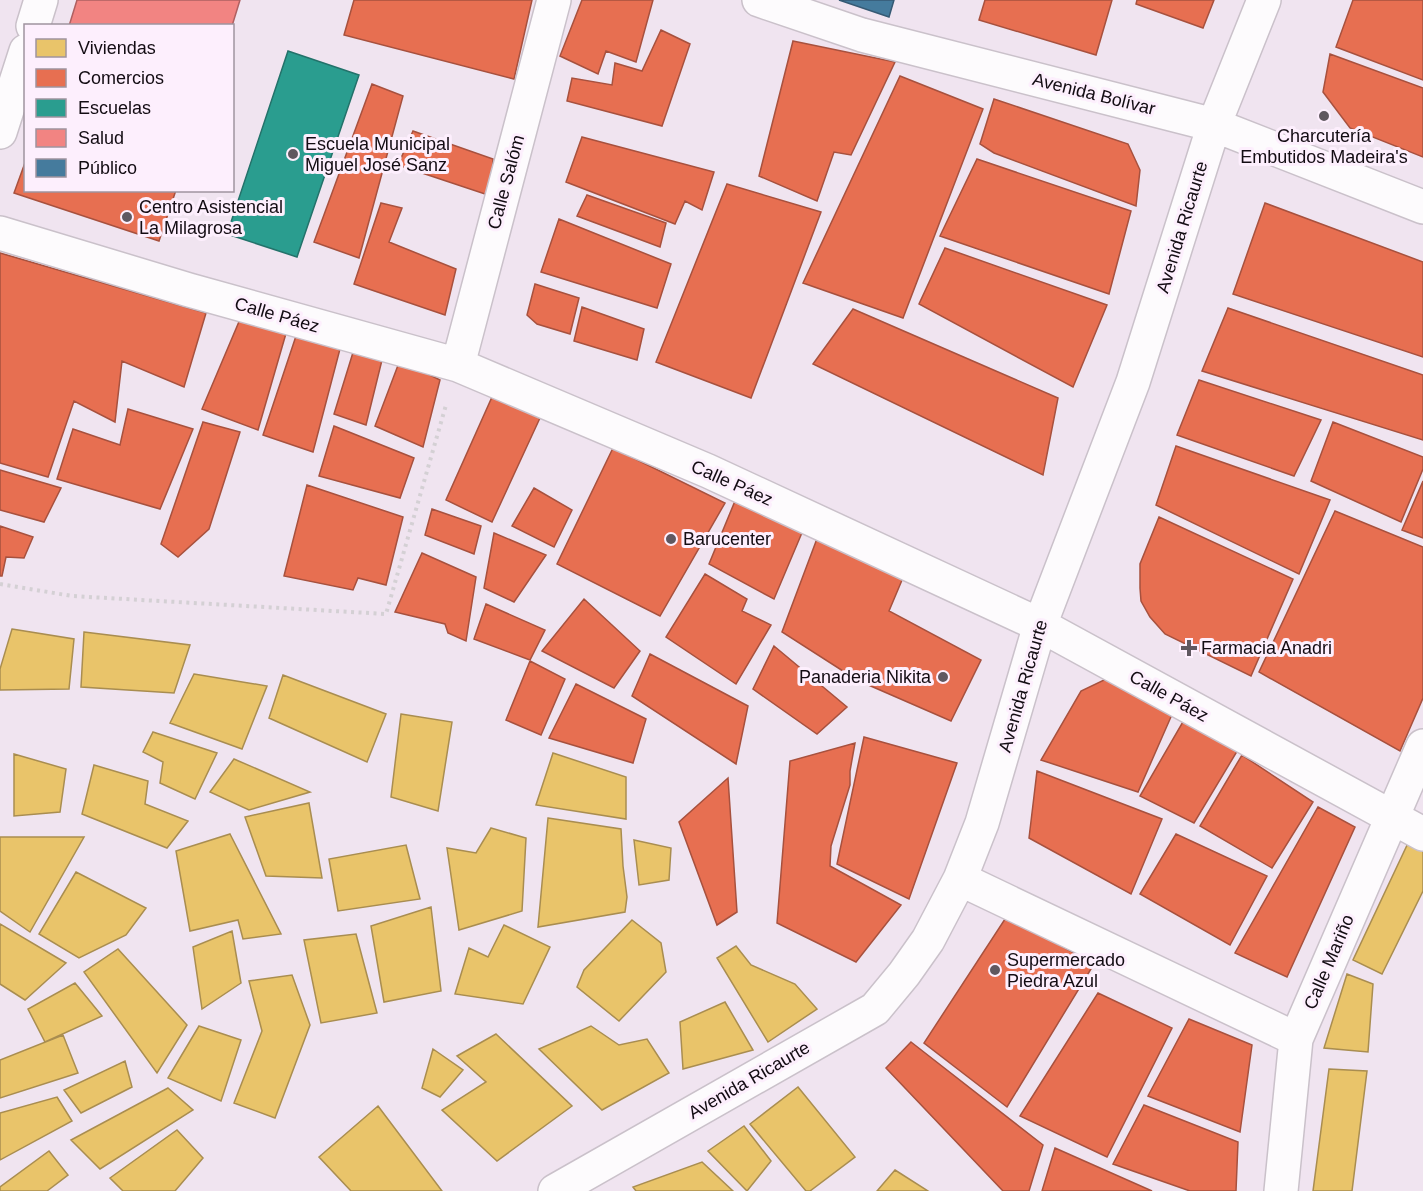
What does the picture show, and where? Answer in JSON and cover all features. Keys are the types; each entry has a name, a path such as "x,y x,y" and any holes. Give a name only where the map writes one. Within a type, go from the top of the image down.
{"street":[{"path":"34,24 41,0"},
{"name":"Calle Salóm","path":"458,365 554,0"},
{"name":"Avenida Bolívar","path":"759,0 862,35 1214,125 1423,207"},
{"name":"Avenida Ricaurte","path":"555,1191 875,1009 928,940 960,879 982,824 1040,625 1134,382 1214,125 1264,0"},
{"path":"0,132 24,57"},
{"name":"Calle Páez","path":"0,233 189,290 458,365 708,471 1040,625 1423,834"},
{"name":"Calle Mariño","path":"1281,1191 1296,1039 1423,746"},
{"path":"960,879 1296,1039"}],"path":[{"path":"0,584 72,596 386,614 458,365"}],"building: Viviendas":[{"path":"12,629 74,639 69,689 0,690 0,669"},
{"path":"84,632 190,645 174,693 81,687"},
{"path":"194,674 267,686 242,749 170,723"},
{"path":"283,675 386,714 367,762 269,718"},
{"path":"401,714 452,722 438,811 391,797"},
{"path":"153,732 217,753 195,799 160,783 163,762 143,752"},
{"path":"553,753 626,777 626,819 536,805"},
{"path":"14,754 66,769 60,812 14,816"},
{"path":"234,759 310,792 249,810 210,792"},
{"path":"94,765 148,781 145,804 188,821 167,848 82,814"},
{"path":"309,803 322,878 266,876 245,817"},
{"path":"548,818 621,829 627,897 625,912 538,927"},
{"path":"491,828 526,838 522,911 459,930 447,848 476,853"},
{"path":"230,834 281,934 243,939 238,920 190,931 176,851"},
{"path":"0,837 84,837 30,932 0,911"},
{"path":"634,840 671,848 669,880 639,885"},
{"path":"1409,841 1423,848 1423,891 1382,974 1353,960"},
{"path":"406,845 420,899 338,911 329,859"},
{"path":"76,872 146,908 126,935 79,958 39,934"},
{"path":"431,907 441,991 384,1002 371,926"},
{"path":"632,920 661,943 666,972 619,1021 577,987 584,970"},
{"path":"0,924 66,963 25,1000 0,984"},
{"path":"504,925 550,947 523,1004 455,994 469,948 488,957"},
{"path":"232,931 241,983 202,1009 193,947"},
{"path":"356,934 377,1013 321,1023 304,940"},
{"path":"736,946 751,965 795,984 817,1009 768,1042 717,958"},
{"path":"118,949 187,1025 157,1073 84,972"},
{"path":"1347,974 1373,984 1368,1052 1324,1048"},
{"path":"292,975 310,1025 275,1118 234,1103 262,1031 249,981"},
{"path":"75,983 102,1016 45,1042 28,1009"},
{"path":"725,1002 753,1050 683,1069 680,1022"},
{"path":"199,1026 241,1040 221,1101 168,1078"},
{"path":"591,1026 619,1045 647,1039 669,1073 602,1110 539,1049"},
{"path":"496,1034 572,1106 497,1161 442,1110 486,1082 457,1056"},
{"path":"63,1035 78,1073 0,1098 0,1060"},
{"path":"433,1049 463,1070 440,1097 422,1088"},
{"path":"125,1061 132,1087 81,1113 64,1090"},
{"path":"1329,1069 1367,1071 1352,1191 1313,1191"},
{"path":"798,1087 855,1157 810,1191 806,1191 750,1124"},
{"path":"168,1088 193,1110 100,1169 71,1140"},
{"path":"57,1097 72,1121 0,1160 0,1113"},
{"path":"378,1106 442,1191 351,1191 319,1157"},
{"path":"744,1126 771,1161 747,1191 708,1151"},
{"path":"177,1130 203,1158 175,1191 123,1191 110,1178"},
{"path":"49,1151 68,1175 47,1191 0,1191 0,1187"},
{"path":"702,1162 733,1191 636,1191 633,1187"},
{"path":"895,1170 928,1191 877,1191"}],"building: Comercios":[{"path":"354,0 532,0 514,79 344,35"},
{"path":"582,0 653,0 636,62 606,51 598,74 560,56"},
{"path":"985,0 1112,0 1096,55 979,20"},
{"path":"1137,0 1214,0 1203,28 1136,4"},
{"path":"1353,0 1423,0 1423,80 1336,47"},
{"path":"661,30 690,44 662,126 567,101 572,78 612,85 615,63 642,71"},
{"path":"793,41 895,62 851,155 834,152 817,201 759,176"},
{"path":"1330,54 1423,88 1423,157 1350,128 1323,92"},
{"path":"900,76 983,109 903,318 803,283"},
{"path":"372,84 403,96 359,258 314,242"},
{"path":"994,99 1128,144 1140,170 1136,206 994,153 980,144"},
{"path":"413,131 493,159 491,196 398,165"},
{"path":"582,137 714,172 702,210 685,201 675,224 566,182"},
{"path":"977,159 1131,211 1109,294 940,236"},
{"name":"Centro Asistencial La Milagrosa","path":"24,166 24,192 175,192 159,241 14,193"},
{"path":"727,184 821,212 751,398 656,362"},
{"path":"587,195 666,223 660,247 577,216"},
{"path":"381,203 402,208 389,242 456,269 445,315 354,284"},
{"path":"1265,203 1423,262 1423,357 1233,294"},
{"path":"559,219 671,264 657,308 541,272"},
{"path":"945,248 1107,305 1073,387 919,304"},
{"path":"0,253 206,313 184,387 122,361 115,422 74,401 48,477 0,463"},
{"path":"535,284 579,298 570,334 537,324 527,315"},
{"path":"582,307 644,329 637,360 574,341"},
{"path":"1228,308 1423,375 1423,440 1202,371"},
{"path":"853,309 1058,398 1043,475 813,364"},
{"path":"241,317 287,330 258,430 202,409"},
{"path":"297,333 340,349 313,452 263,435"},
{"path":"355,346 383,356 366,425 334,414"},
{"path":"400,360 440,380 423,447 375,426"},
{"path":"1199,380 1321,420 1294,476 1177,435"},
{"path":"492,397 540,418 492,522 446,500"},
{"path":"128,409 193,429 160,509 57,479 73,429 120,445"},
{"path":"203,422 240,432 209,529 178,557 161,544"},
{"path":"1333,422 1423,457 1423,469 1401,522 1311,481"},
{"path":"334,426 414,458 400,498 319,476"},
{"path":"1176,446 1330,500 1299,574 1156,505"},
{"path":"613,448 725,503 660,616 557,564"},
{"path":"0,470 61,488 44,522 0,510"},
{"path":"1423,481 1423,538 1402,530"},
{"path":"307,485 403,517 386,585 358,578 353,590 284,576"},
{"path":"534,488 572,510 554,547 512,526"},
{"path":"735,501 804,528 774,599 709,564"},
{"path":"432,509 481,526 474,554 425,535"},
{"path":"1335,511 1423,547 1423,698 1400,751 1259,672"},
{"path":"1159,517 1293,579 1251,676 1165,634 1150,617 1141,601 1140,564"},
{"path":"0,526 33,537 24,558 6,557 2,576 0,576"},
{"path":"494,533 546,555 514,602 484,588"},
{"path":"818,536 905,573 889,611 981,660 951,721 857,680 782,632"},
{"path":"422,553 476,577 466,641 448,633 445,624 395,612"},
{"path":"705,574 747,599 742,611 771,625 736,684 666,637"},
{"path":"584,599 640,651 614,688 542,651"},
{"path":"486,604 545,630 530,660 474,639"},
{"path":"774,646 847,707 817,734 753,689"},
{"path":"650,654 748,706 736,764 632,696"},
{"path":"530,661 565,679 541,735 506,720"},
{"path":"1106,679 1174,710 1138,792 1041,760 1081,691"},
{"path":"576,684 646,719 633,763 549,738"},
{"path":"1184,720 1239,748 1194,823 1140,796"},
{"path":"864,737 957,763 909,899 837,864"},
{"path":"855,743 850,785 831,846 830,866 901,905 856,962 777,923 790,761"},
{"path":"1242,755 1313,802 1272,868 1200,826"},
{"path":"1037,771 1162,819 1131,894 1029,838"},
{"path":"728,778 737,912 717,925 679,822"},
{"path":"1318,807 1355,827 1287,977 1235,953"},
{"path":"1176,834 1267,876 1230,945 1140,894"},
{"path":"1007,916 1094,964 1007,1107 924,1043"},
{"path":"1098,993 1172,1028 1107,1157 1020,1116"},
{"path":"1189,1019 1252,1045 1240,1132 1148,1096"},
{"path":"911,1042 1043,1145 1029,1191 1003,1191 886,1068"},
{"path":"1144,1105 1238,1142 1236,1191 1190,1191 1113,1164"},
{"path":"1055,1148 1152,1191 1042,1191"}],"building: Escuelas":[{"name":"Escuela Municipal Miguel José Sanz","path":"288,51 359,75 297,257 227,234"}],"building: Salud":[{"path":"77,0 240,0 233,24 70,24"}],"building: Público":[{"path":"839,0 894,0 889,17"}],"place":[{"name":"Charcutería Embutidos Madeira's","path":"1324,116"},
{"name":"Escuela Municipal Miguel José Sanz","path":"293,154"},
{"name":"Centro Asistencial La Milagrosa","path":"127,217"},
{"name":"Barucenter","path":"671,539"},
{"name":"Farmacia Anadri","path":"1189,648"},
{"name":"Panaderia Nikita","path":"943,677"},
{"name":"Supermercado Piedra Azul","path":"995,970"}]}
